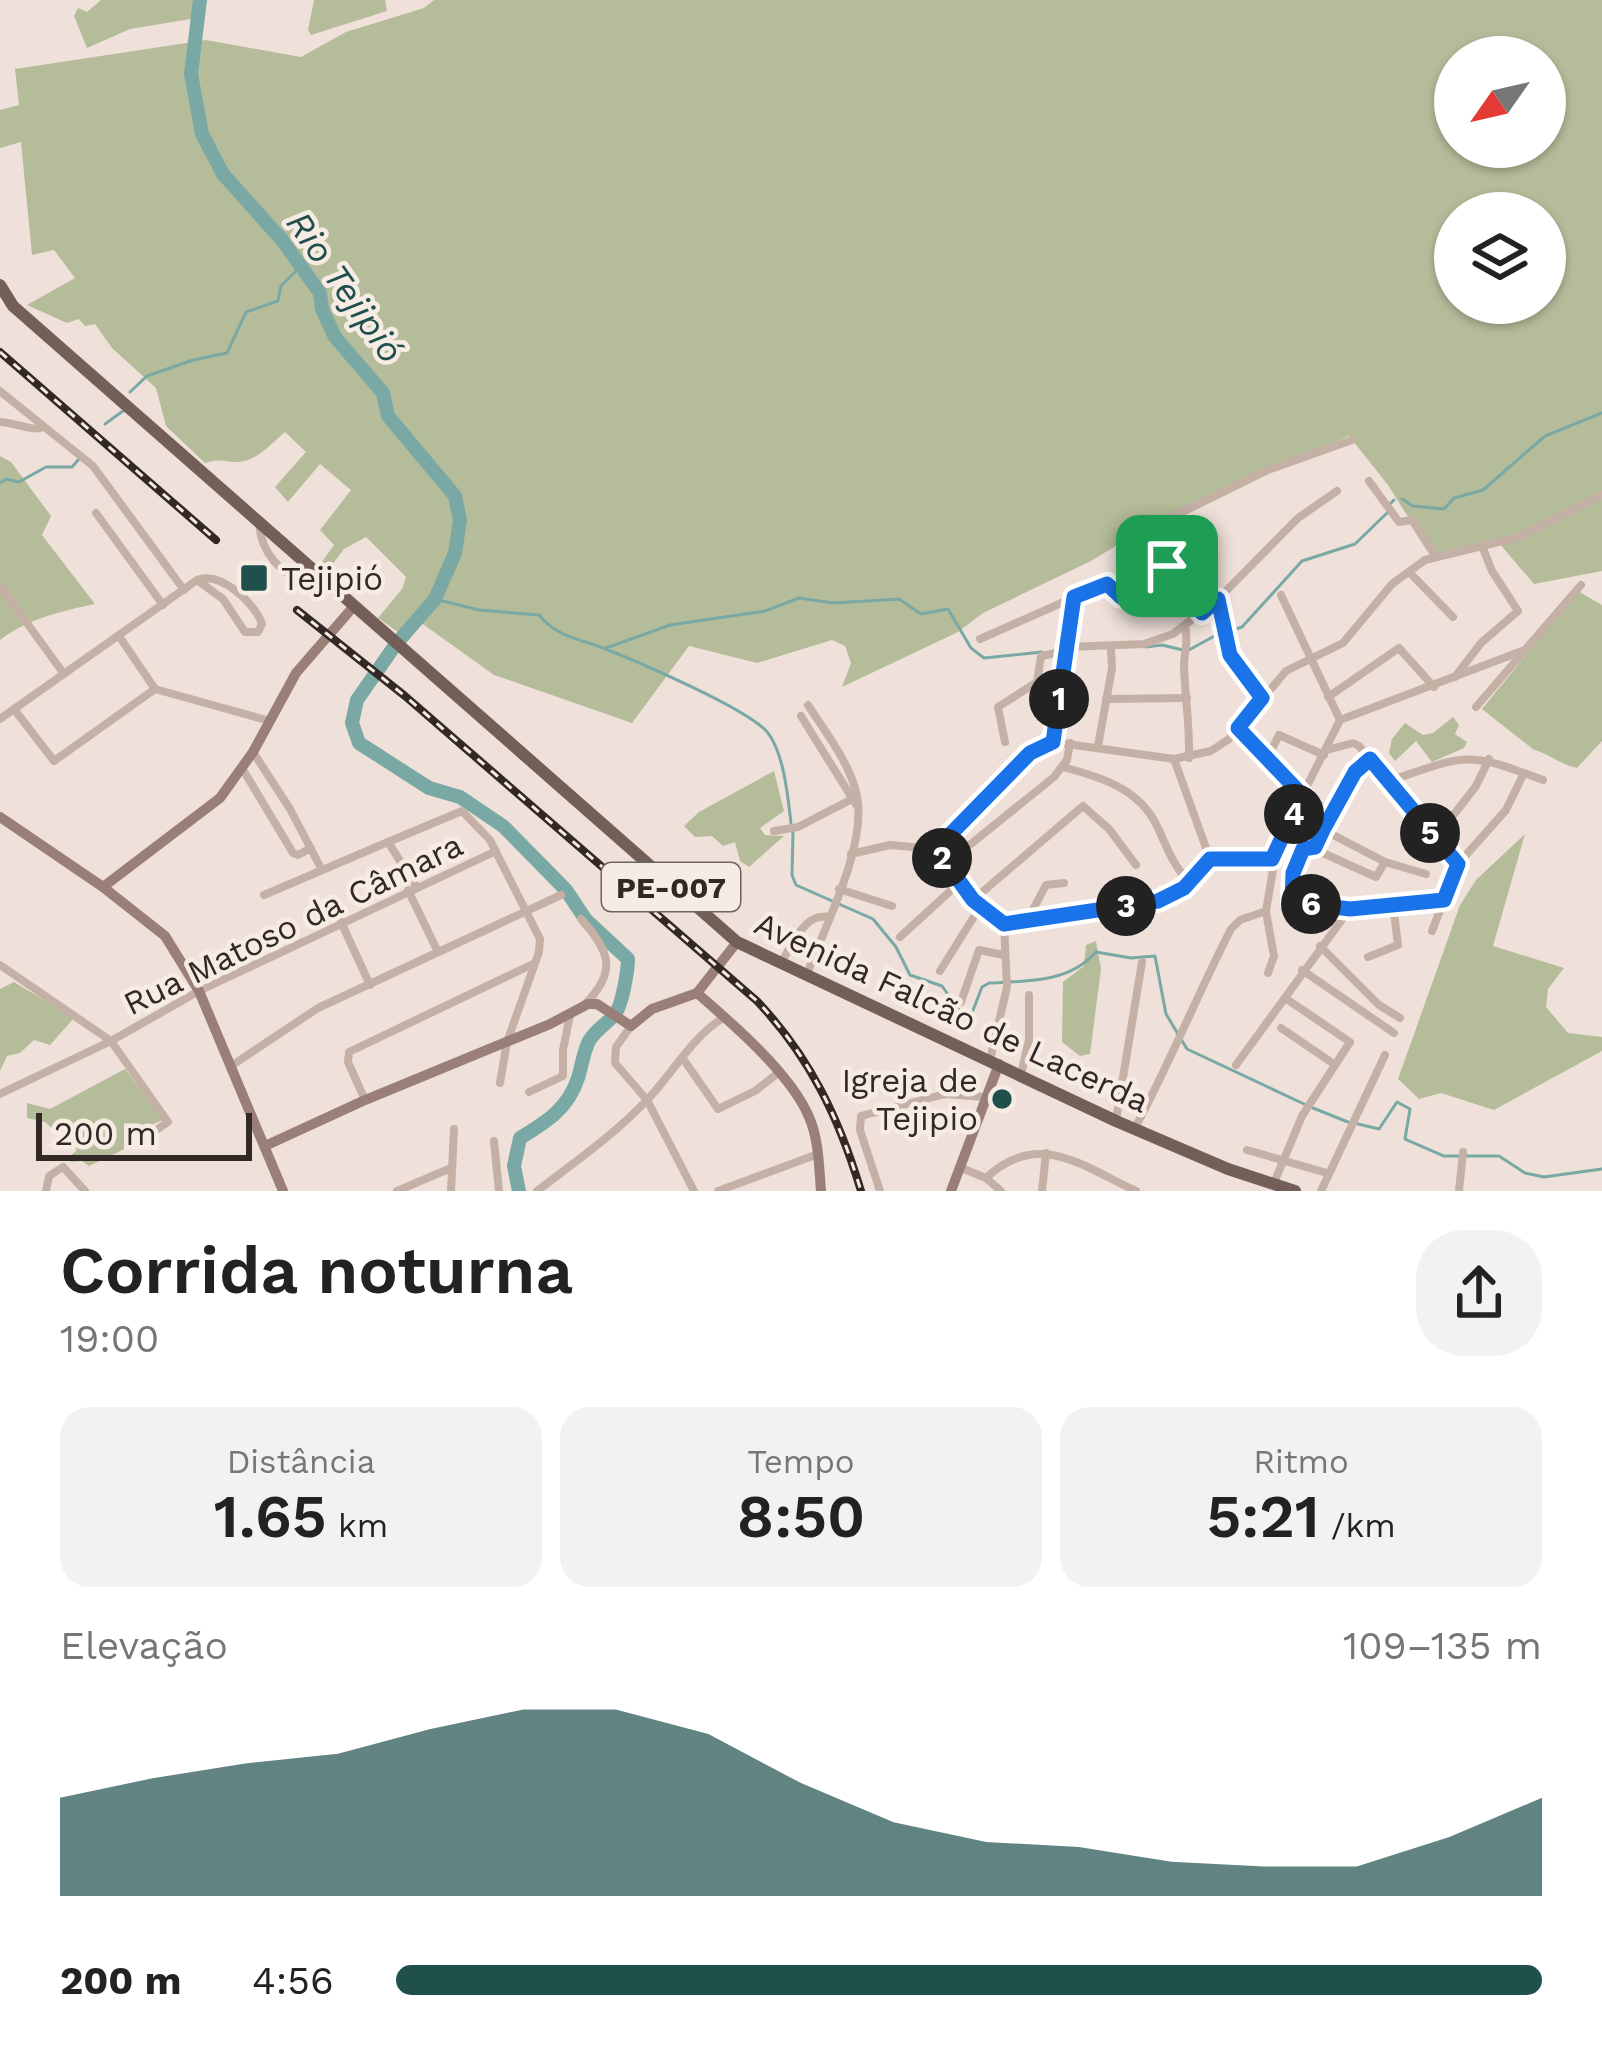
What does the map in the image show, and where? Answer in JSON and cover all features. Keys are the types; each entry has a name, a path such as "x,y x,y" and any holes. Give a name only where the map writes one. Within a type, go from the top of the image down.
{"main road":[{"name":"PE-007","path":"0,285 13,306 354,606"},
{"name":"Avenida Falcão de Lacerda","path":"354,606 737,942 1116,1121 1294,1191"}],"street":[{"path":"0,392 98,472 184,590"},
{"path":"0,422 43,428"},
{"path":"1202,613 1149,538 1152,527 1268,470 1352,440"},
{"path":"1369,481 1400,522 1412,520 1434,554"},
{"path":"1005,742 998,707 1037,682 1041,656 1066,649 1144,644 1184,627 1298,518 1337,491"},
{"path":"936,849 1030,753 1053,742 1174,760 1220,746 1286,671 1350,637 1392,584 1434,554 1535,530 1602,495"},
{"path":"96,513 163,604"},
{"path":"1454,678 1480,643 1518,611 1482,546"},
{"path":"980,639 1106,584 1121,597 1167,566"},
{"path":"1409,572 1454,617"},
{"path":"0,718 197,580 210,576 219,580 258,613 261,628 254,635 245,632 223,599 197,580"},
{"path":"1476,707 1581,585"},
{"path":"0,586 64,674"},
{"path":"1281,595 1340,720"},
{"path":"1053,742 1074,597"},
{"path":"1218,599 1230,655 1262,698"},
{"path":"103,887 212,806 253,752 296,674 354,606"},
{"path":"1184,627 1190,645 1184,653 1189,758"},
{"path":"119,635 155,689 270,721"},
{"path":"1328,697 1399,648 1434,687"},
{"path":"1099,746 1111,650"},
{"path":"1268,973 1274,956 1265,912 1272,859 1340,720 1522,651"},
{"path":"14,709 54,761 155,689"},
{"path":"1106,699 1187,698"},
{"path":"807,974 858,832 855,801 839,753 808,705"},
{"path":"801,716 855,801"},
{"path":"1238,728 1303,796"},
{"path":"1267,759 1279,735 1325,753 1354,743 1458,864"},
{"path":"946,864 1063,767 1070,743"},
{"path":"253,752 322,870"},
{"path":"1315,849 1355,772 1370,759"},
{"path":"1389,781 1448,760 1489,759 1543,780"},
{"path":"1435,839 1480,779 1489,759"},
{"path":"1174,760 1210,859"},
{"path":"1063,767 1110,781 1141,803 1190,884"},
{"path":"242,768 292,853 311,848"},
{"path":"1432,931 1458,864 1506,810 1524,773"},
{"path":"774,831 855,801"},
{"path":"940,971 976,904 1085,806 1136,865"},
{"path":"264,895 462,811 484,830 540,939 507,1042 500,1083"},
{"path":"1293,814 1385,862 1426,874"},
{"path":"0,818 103,887 165,936 199,991 283,1191"},
{"path":"388,842 438,952"},
{"path":"851,854 890,845 936,849"},
{"path":"936,849 976,904 1004,924 1158,901 1190,884 1210,859"},
{"path":"1385,862 1375,877 1315,849 1303,849 1293,873 1292,902 1350,909 1444,900"},
{"name":"Rua Matoso da Câmara","path":"0,1094 111,1041 199,991 496,851"},
{"path":"1210,859 1272,859"},
{"path":"900,937 959,883"},
{"path":"1027,920 1046,885 1064,883"},
{"path":"838,894 892,906"},
{"path":"230,1066 300,1018 561,895"},
{"path":"1368,957 1399,942 1393,904"},
{"path":"1236,1065 1350,909"},
{"path":"1134,1129 1231,929 1240,920 1265,912"},
{"path":"782,962 814,916 831,915"},
{"path":"529,1092 563,1076 563,1050 577,1010 596,993 607,962 602,941 581,919"},
{"path":"340,922 370,985"},
{"path":"951,1191 994,1062 1006,983 1004,924"},
{"path":"802,930 820,938"},
{"path":"694,1191 647,1100 615,1063 616,1046 641,1015 697,993 737,942"},
{"path":"1320,946 1379,1005 1400,1018"},
{"path":"961,1001 979,950 1004,955"},
{"path":"1116,1121 1142,962"},
{"path":"364,1100 348,1062 350,1052 536,963"},
{"path":"0,965 111,1041 167,1119 166,1126 134,1145"},
{"path":"1302,970 1394,1033"},
{"path":"697,993 778,1073 804,1107 818,1154 821,1191"},
{"path":"1021,1076 1029,1040 1029,995"},
{"path":"1273,1184 1307,1107 1350,1042 1285,998"},
{"path":"265,1146 577,1010 597,1004 631,1026"},
{"path":"537,1191 612,1134 684,1060 692,1042 724,1018"},
{"path":"1281,1028 1334,1064"},
{"path":"1321,1191 1385,1055"},
{"path":"684,1060 718,1109 755,1091 778,1073"},
{"path":"880,1191 859,1118 876,1109 945,1094 985,1097"},
{"path":"451,1191 454,1129"},
{"path":"494,1141 499,1191"},
{"path":"1247,1150 1327,1173"},
{"path":"1459,1191 1462,1152"},
{"path":"986,1178 1016,1155 1046,1153 1136,1191"},
{"path":"1042,1191 1046,1153"},
{"path":"718,1191 818,1154"},
{"path":"46,1191 49,1176 62,1167 85,1191"},
{"path":"959,1167 986,1178 1000,1191"},
{"path":"397,1191 452,1168"}],"green space":[{"path":"101,0 207,0 203,17 130,29 87,48 74,16 78,8 87,12"},
{"path":"314,0 385,0 387,11 311,35"},
{"path":"434,0 1602,0 1602,571 1534,584 1498,542 1431,554 1388,485 1349,436 1150,525 1091,561 983,613 958,632 842,687 851,663 845,646 832,640 757,663 689,646 632,723 494,675 420,622 398,632 378,618 406,577 366,537 344,549 326,573 319,566 334,545 320,530 351,490 320,464 288,502 275,487 306,452 285,432 248,460 205,463 166,426 156,388 112,348 95,324 85,326 79,319 67,323 27,305 75,278 54,250 32,255 21,142 0,148 0,110 19,105 15,69 206,40 301,57 346,32 424,8"},
{"path":"0,456 11,462 51,516 42,535 95,604 33,621 0,640"},
{"path":"1578,591 1602,605 1602,741 1577,768 1534,750 1482,709"},
{"path":"1453,717 1459,725 1455,734 1467,742 1464,748 1432,762 1416,741 1395,761 1389,753 1392,739 1405,723 1423,735"},
{"path":"774,771 784,811 760,828 765,835 784,836 749,867 740,861 735,842 723,846 712,836 695,837 684,826 699,812"},
{"path":"1525,834 1493,946 1564,968 1548,989 1546,1007 1568,1033 1602,1037 1602,1051 1494,1110 1441,1093 1419,1099 1398,1079 1460,905 1476,880"},
{"path":"1096,941 1101,969 1090,1054 1080,1056 1062,1042 1063,982 1084,966 1086,945"},
{"path":"14,982 74,1018 50,1045 34,1040 20,1053 7,1056 0,1071 0,989"},
{"path":"125,1069 163,1120 129,1134 131,1146 89,1166 71,1162 69,1157 77,1150 45,1122 27,1118 27,1103 50,1109"}],"waterway":[{"name":"Rio Tejipió","path":"200,0 191,74 202,134 223,174 282,240 320,293 335,337 383,393 388,416 455,496 460,520 455,553 435,599 357,700 352,723 359,743 429,788 460,797 503,826 566,890 586,920 628,959 618,1010 589,1041 568,1098 520,1138 514,1166 519,1191"},
{"name":"Rio Tejipió","path":"130,392 147,376 227,353 246,312 278,301 281,286 301,266"},
{"path":"105,424 123,411"},
{"path":"1402,499 1413,506 1444,509 1454,498 1483,490 1545,436 1602,413"},
{"path":"0,483 6,479 19,482 46,467 72,467 79,459"},
{"path":"1390,504 1394,500"},
{"path":"1227,632 1242,627 1302,561 1355,544 1387,513"},
{"path":"606,648 670,625 765,611 799,598 833,603 899,599 921,614 948,609 971,648 984,658 1042,652"},
{"path":"435,599 479,610 539,615 560,632 665,674 739,711 768,733 778,752 791,823"},
{"path":"1146,647 1187,651 1220,633"},
{"path":"793,832 796,885 873,919 896,947 910,975 942,986 962,1014 972,1013 982,987 989,983 1060,975 1096,952 1131,958 1155,956 1166,1014 1187,1049 1304,1104"},
{"path":"1358,1124 1379,1129 1397,1102 1410,1109 1405,1139 1444,1156 1499,1156 1525,1173 1544,1177 1602,1169"},
{"path":"1313,1108 1348,1122"}],"railway":[{"path":"0,352 216,540"},
{"path":"297,610 405,696 757,1001 793,1044 821,1090 861,1191"}],"place":[{"name":"Tejipió","path":"254,578"},
{"name":"Igreja de Tejipio","path":"1002,1099"}],"route":[{"path":"1167,566 1121,597 1107,584 1074,597 1053,742 1030,753 936,849 973,900 1004,924 1158,901 1184,888 1210,859 1272,859 1293,814 1323,830 1355,772 1370,759 1458,864 1444,900 1350,909 1292,902 1293,873 1303,849 1315,847 1323,830 1293,814 1303,796 1238,728 1262,698 1230,655 1218,599 1202,613 1167,566"}]}
